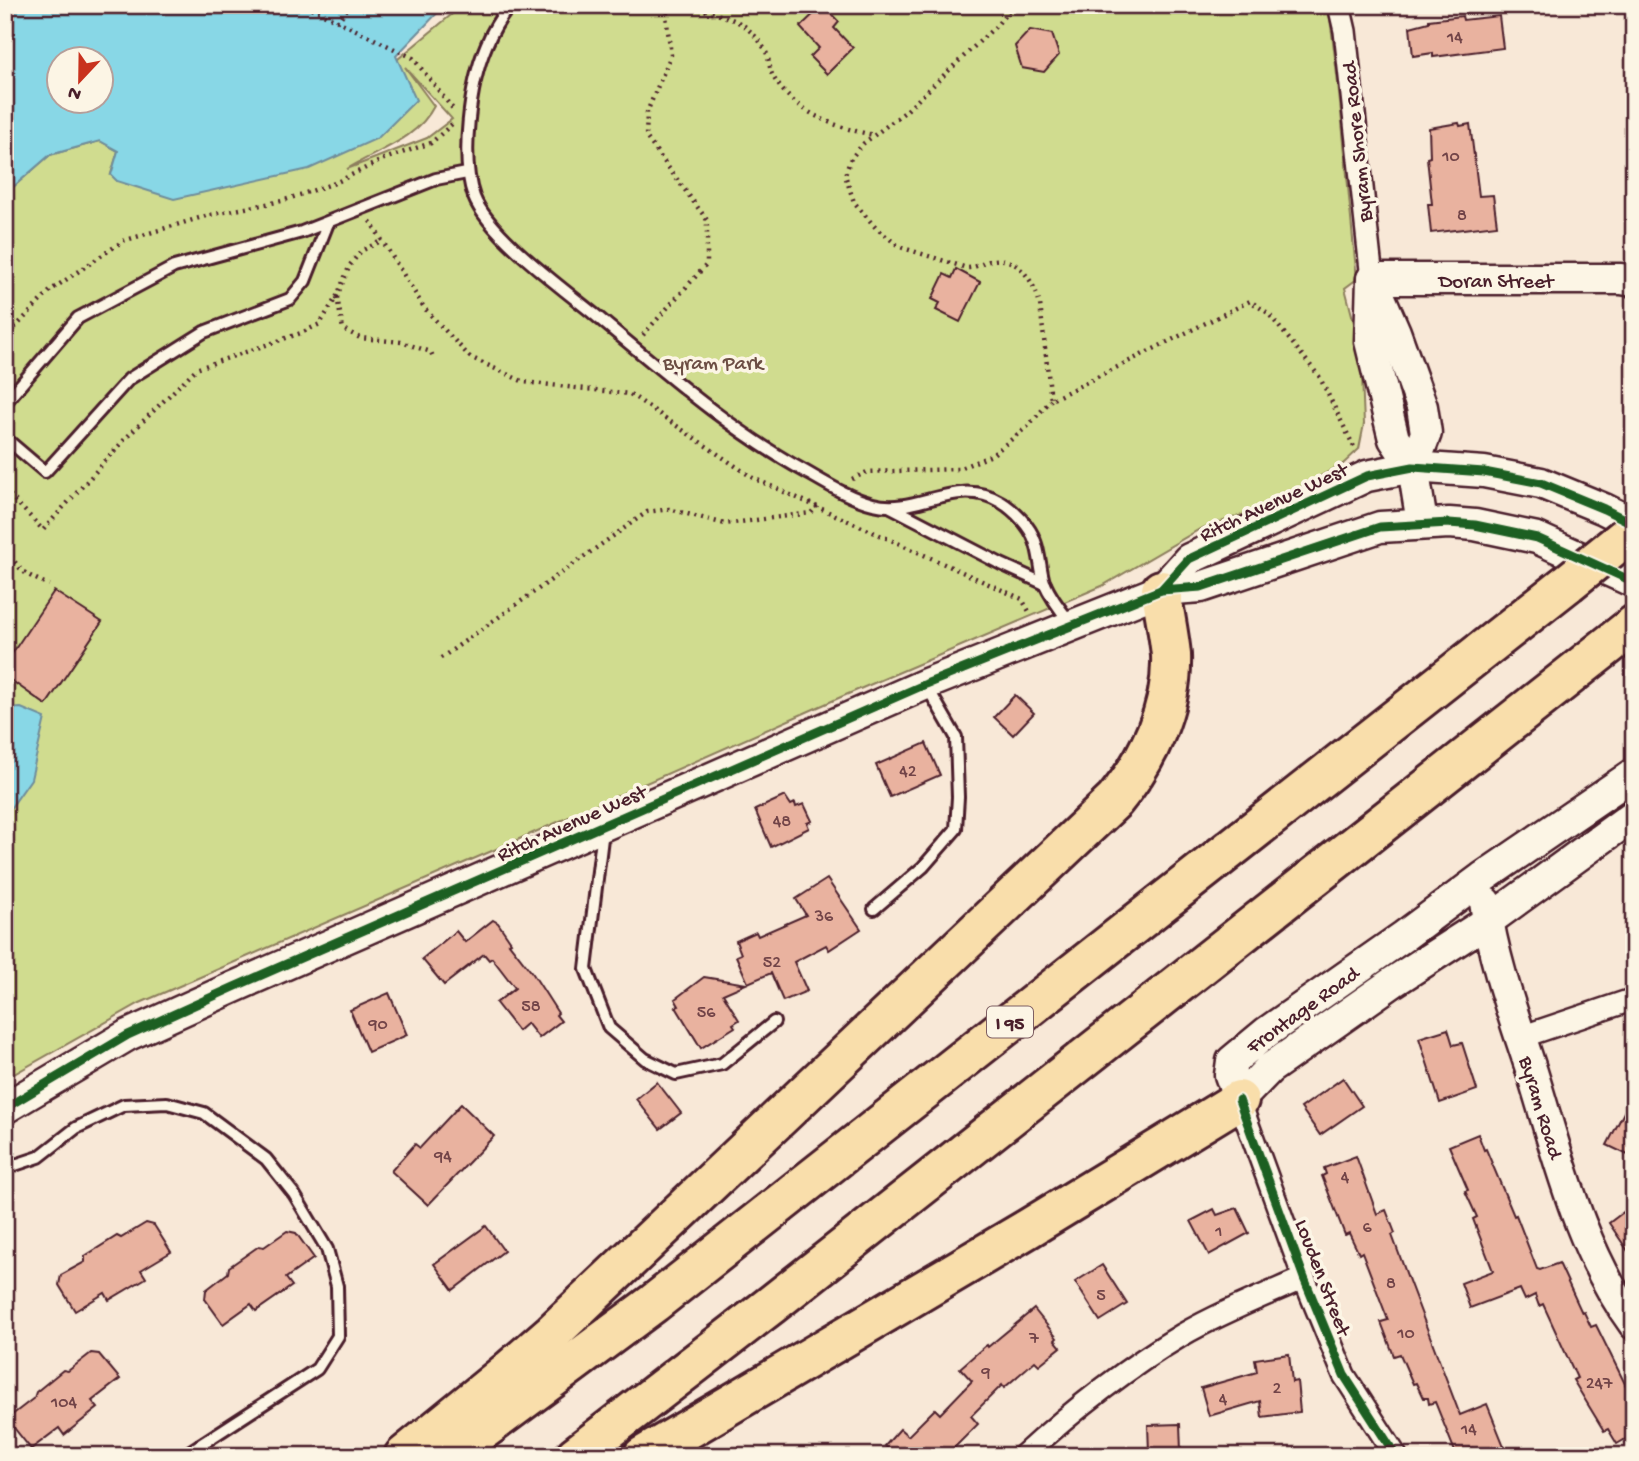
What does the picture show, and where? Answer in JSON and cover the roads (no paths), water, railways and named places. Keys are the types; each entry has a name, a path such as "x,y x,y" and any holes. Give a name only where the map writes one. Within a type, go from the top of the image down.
{"highway":[{"name":"I 95","path":"448,1456 654,1303 1634,530"},
{"path":"404,1456 562,1324 1115,800 1144,760 1155,737 1163,710 1171,656 1161,590"},
{"path":"575,1456 761,1313 1634,625"},
{"path":"643,1456 1041,1221 1239,1100"}],"main road":[{"name":"Doran Street","path":"1372,279 1629,278"},
{"name":"Byram Shore Road","path":"1372,279 1395,332 1422,407 1426,433 1413,467"},
{"path":"1413,467 1422,523"},
{"name":"Ritch Avenue West","path":"1161,590 1189,559 1367,476 1413,467 1484,472 1541,482 1634,524"},
{"name":"Ritch Avenue West","path":"5,1108 128,1035 234,986 926,684 1161,590 1201,587 1380,527 1422,523 1475,525 1528,536 1634,582"},
{"name":"Frontage Road","path":"1634,774 1482,878 1267,1032 1232,1061 1230,1075 1239,1100 1269,1069 1393,982 1488,920 1634,815"},
{"name":"Byram Road","path":"1482,878 1488,920 1574,1208 1610,1287 1634,1324"}],"street":[{"name":"Byram Shore Road","path":"1339,5 1345,30 1372,279"},
{"path":"1521,1037 1634,999"},
{"name":"Louden Street","path":"1239,1100 1304,1278 1344,1375 1396,1456"},
{"path":"1023,1456 1104,1387 1182,1335 1304,1278"}],"lane":[{"path":"510,5 485,47 467,139 467,173 485,218 530,261 632,346 734,428 778,457 834,488 873,504 891,507 1045,584"},
{"path":"5,403 78,318 174,267 328,223 436,178 467,173"},
{"path":"5,438 46,472 128,379 204,332 290,299 305,281 328,223"},
{"path":"891,507 956,493 981,492 991,497 1017,515 1035,539 1045,584 1072,625"},
{"path":"874,909 923,867 956,829 956,737 926,684"},
{"path":"603,827 586,969 609,1028 645,1059 676,1074 722,1064 774,1022"},
{"path":"5,1165 12,1166 38,1157 76,1128 124,1105 167,1103 204,1113 266,1159 294,1194 327,1250 337,1286 338,1336 317,1369 183,1456"}],"water":[{"path":"5,5 445,5 396,56 416,100 378,138 309,169 174,199 117,181 111,175 118,151 100,141 50,155 5,194"},
{"path":"21,708 45,718 31,779 5,816 5,709"}],"park label":[{"name":"Byram Park","path":"713,362"}]}
